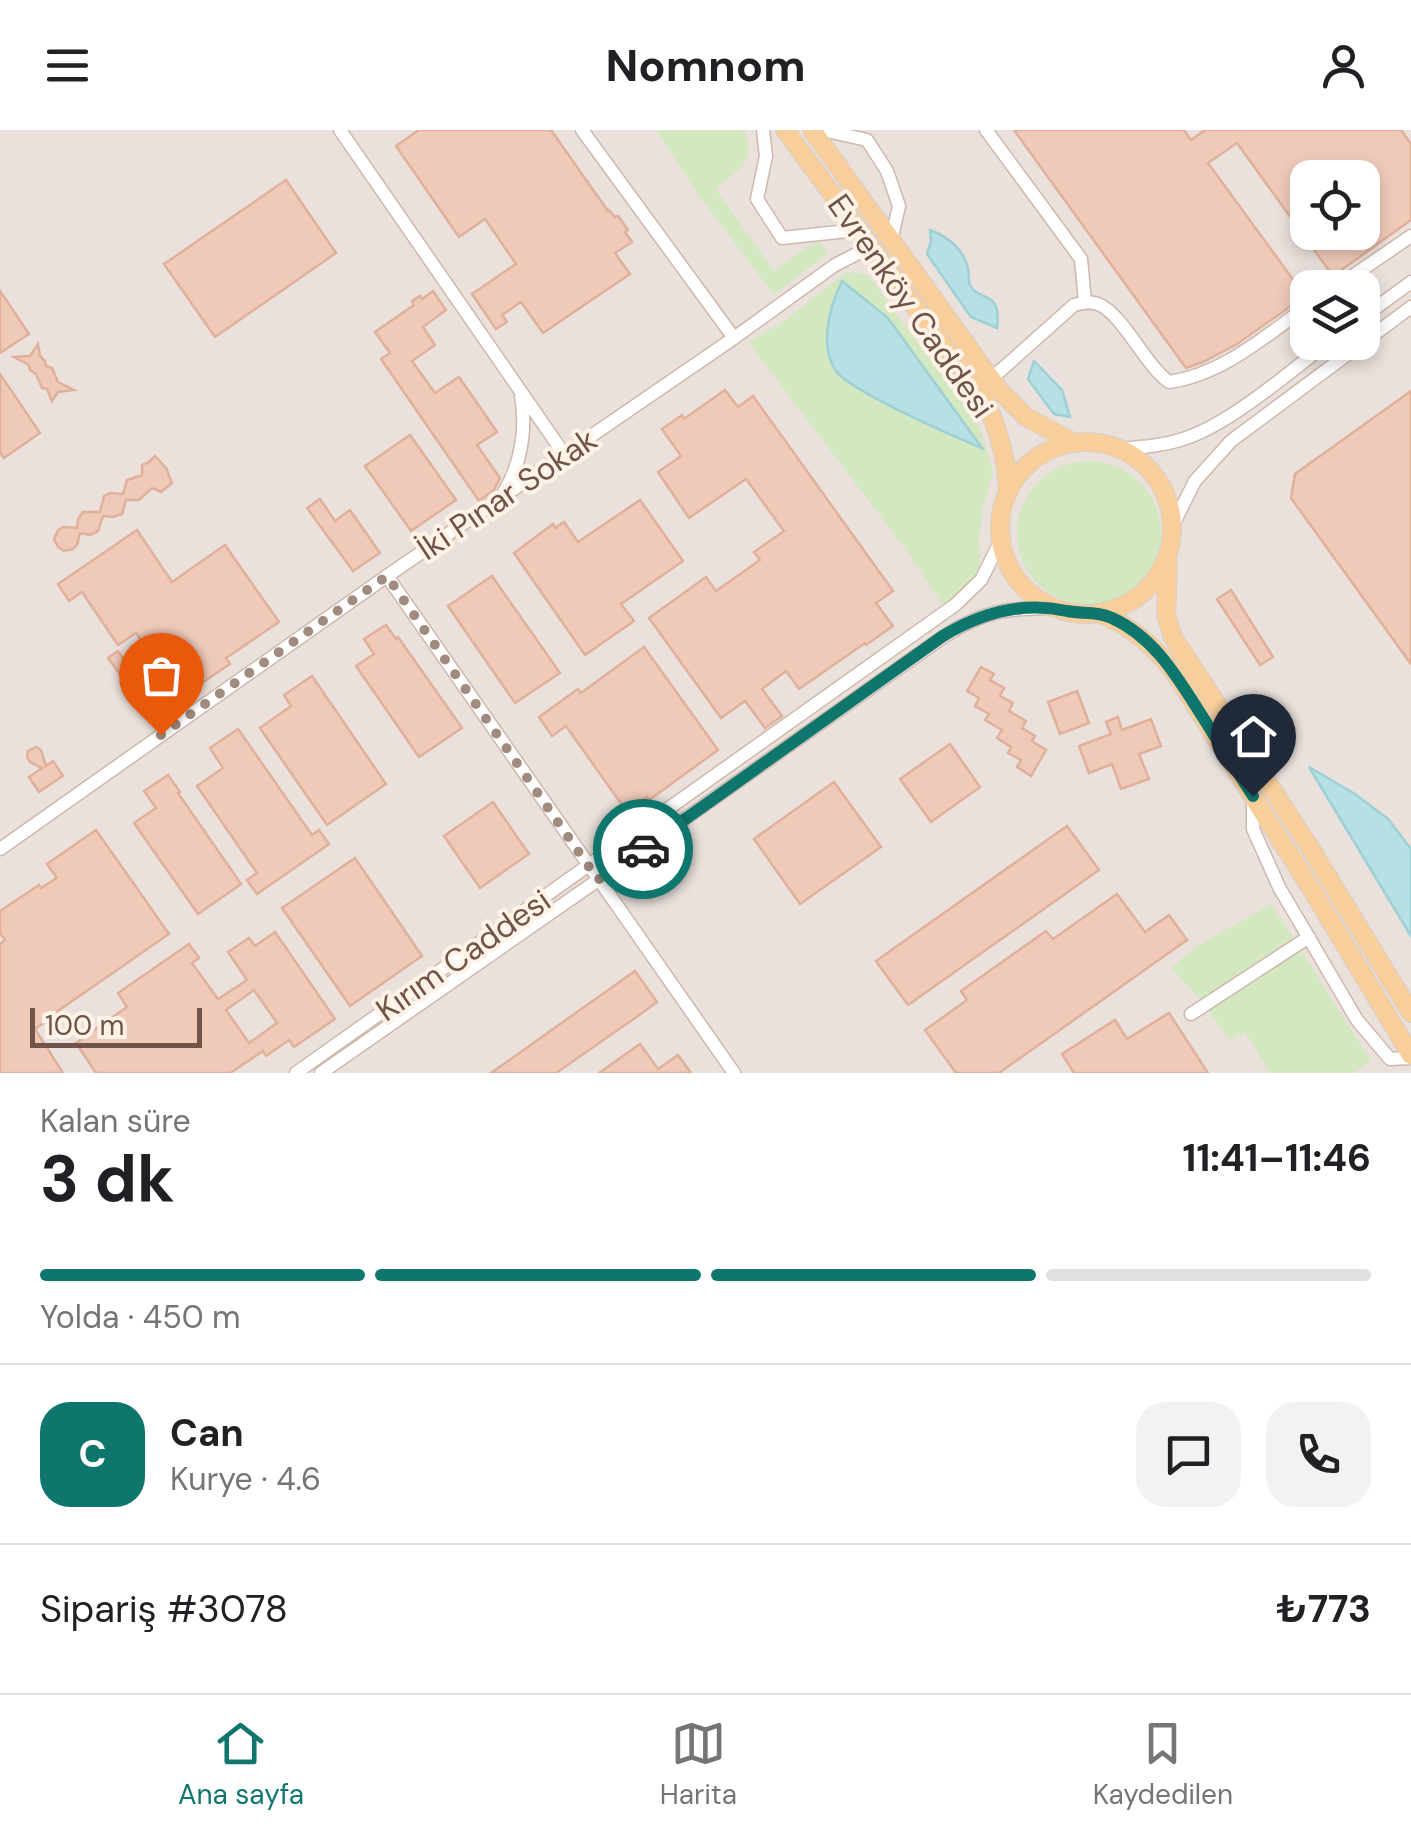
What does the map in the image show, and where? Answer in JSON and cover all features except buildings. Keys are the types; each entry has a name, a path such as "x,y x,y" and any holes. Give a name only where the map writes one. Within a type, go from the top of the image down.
{"main road":[{"name":"Evrenköy Caddesi","path":"785,130 986,404 1003,451 1008,494"},
{"name":"Evrenköy Caddesi","path":"812,130 1007,400 1026,417 1074,443"},
{"path":"1169,552 1159,574 1142,593 1122,606 1084,613 1056,608 1034,595 1009,565 1001,517 1018,475 1053,449 1074,443 1092,442 1120,449 1141,462 1158,480 1168,502 1172,527 1165,604 1173,637 1309,846 1411,1013"},
{"path":"1098,612 1130,628 1157,650 1176,674 1411,1056"}],"street":[{"path":"340,130 564,454"},
{"path":"582,130 734,338"},
{"path":"763,130 766,156 757,199 782,238 857,230"},
{"path":"822,130 867,140 886,171 900,206 891,241"},
{"path":"986,130 1080,259 1085,302"},
{"path":"1361,270 1411,236"},
{"name":"İki Pınar Sokak","path":"0,849 835,265 870,247"},
{"path":"1380,305 1411,282"},
{"path":"991,379 1074,305 1085,302 1100,304 1114,317 1158,374 1169,382 1219,367 1290,318"},
{"path":"1172,527 1195,481 1231,441 1411,307"},
{"path":"1120,449 1184,439 1205,429 1305,360"},
{"path":"501,497 515,470 521,444 524,421 519,389"},
{"name":"Kırım Caddesi","path":"296,1073 964,598 987,571 1002,540"},
{"path":"387,576 734,1073"},
{"name":"Kırım Caddesi","path":"321,1073 959,626 995,612 1056,608"},
{"path":"1253,796 1253,829 1280,886 1357,1020 1390,1060 1411,1056"},
{"path":"1191,1014 1309,938"}],"shaded area":[{"path":"0,130 1411,130 1411,1073 0,1073"}],"green space":[{"path":"656,130 745,130 747,159 716,189 774,271 808,246 820,242 828,253 774,295 697,193"},
{"path":"847,272 868,275 980,427 993,472 983,508 980,561 977,575 945,609 903,546 748,342 781,323"},
{"path":"1089,461 1117,466 1140,482 1156,505 1161,533 1156,561 1140,584 1117,600 1089,605 1061,600 1038,584 1022,561 1017,533 1022,505 1038,482 1061,466"},
{"path":"1272,904 1371,1061 1354,1073 1270,1073 1245,1032 1229,1040 1201,1000 1171,968 1195,947"}],"water":[{"path":"930,230 959,250 970,285 996,307 997,328 971,317 927,254"},
{"path":"842,281 888,318 982,448 881,401 836,371 827,338 833,303"},
{"path":"1034,361 1062,390 1070,417 1054,414 1028,379"},
{"path":"1309,767 1388,819 1411,849 1411,936"}],"way so far":[{"path":"161,735 387,576 598,880 643,849"}],"route":[{"path":"643,849 943,636 972,619 1023,608 1098,612 1139,634 1176,674 1253,796"}]}
